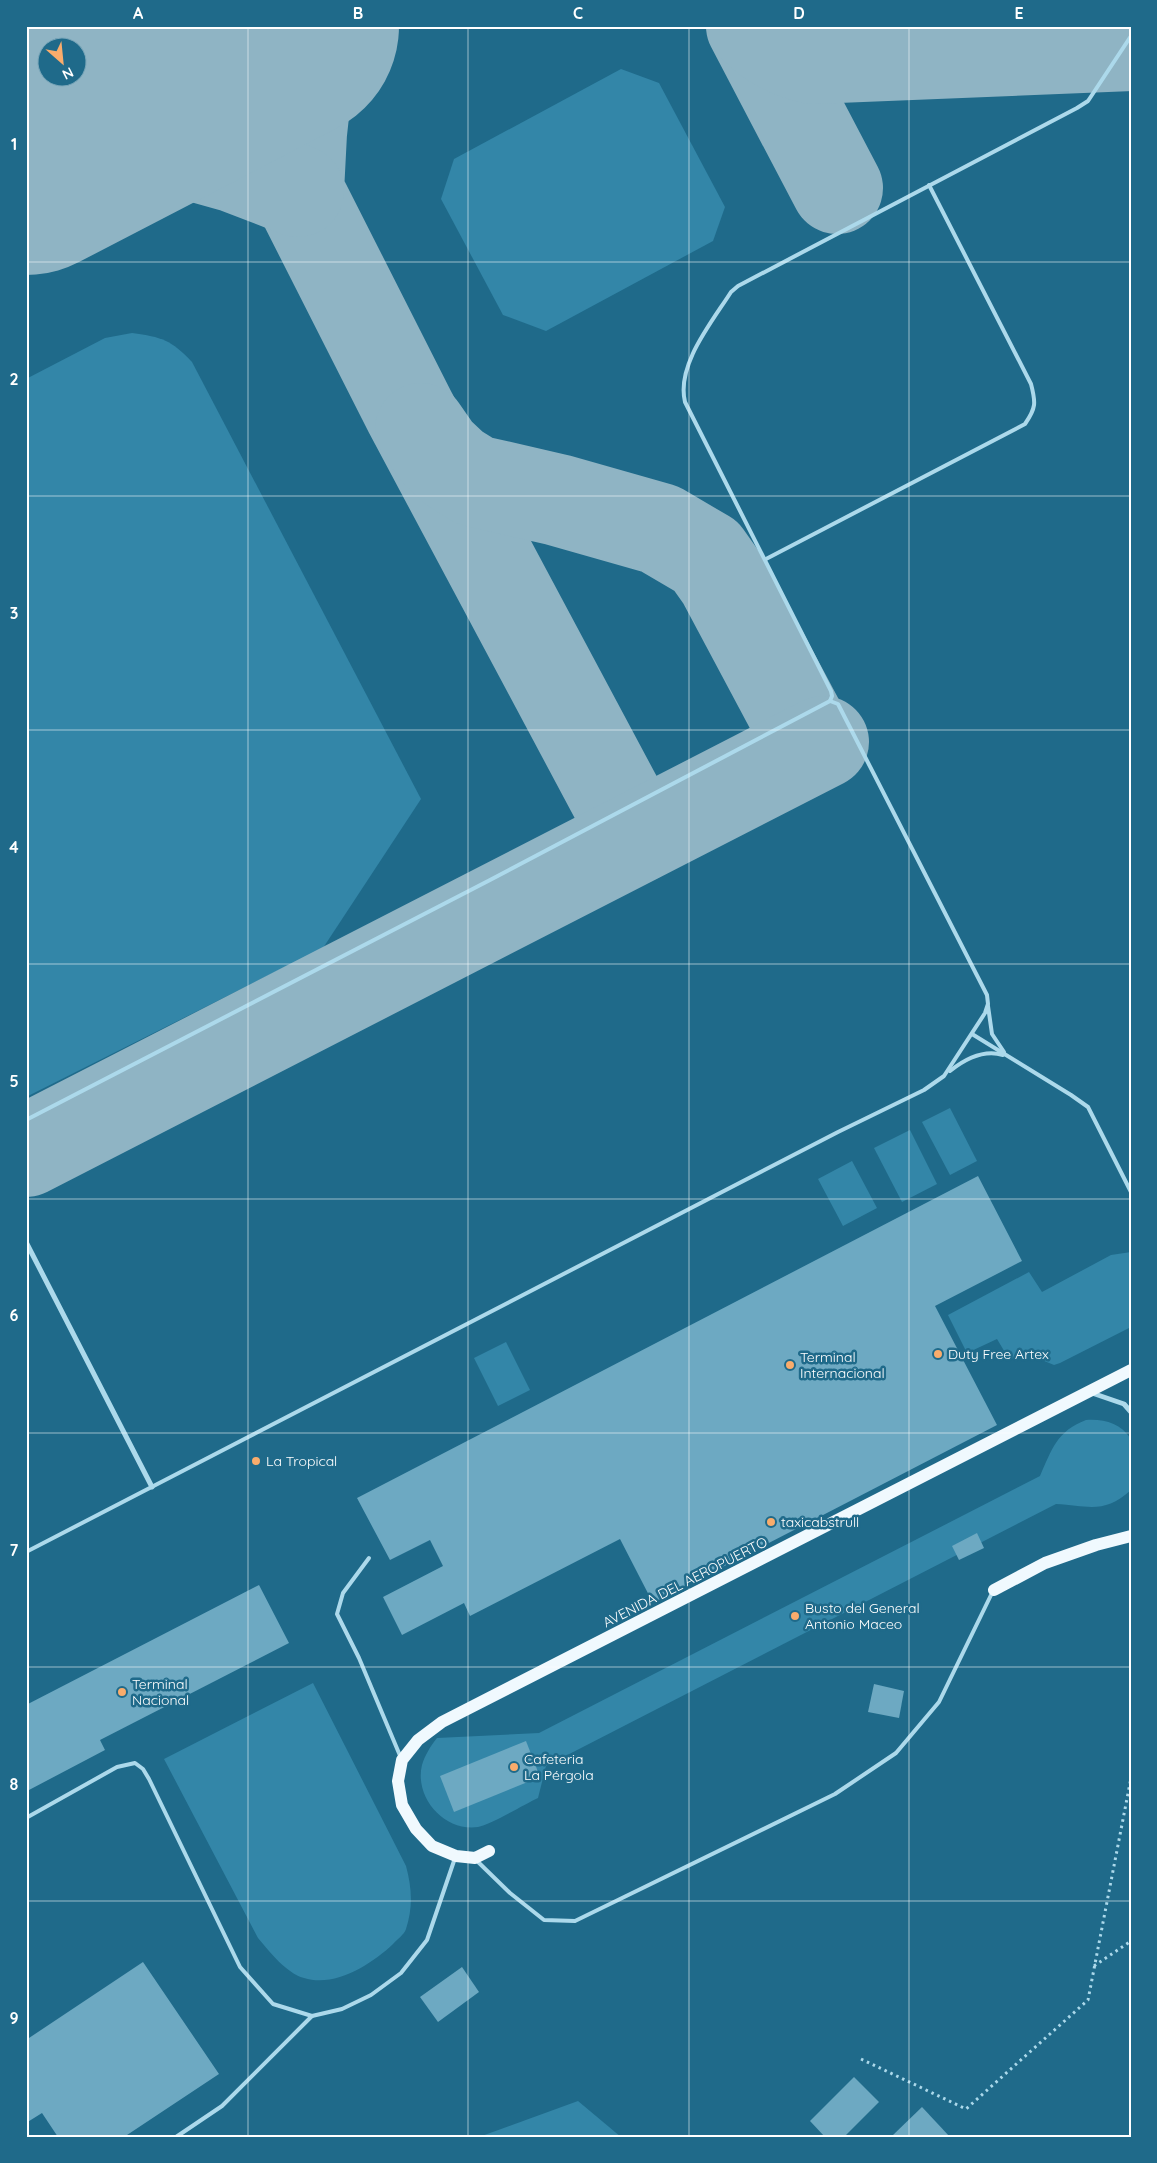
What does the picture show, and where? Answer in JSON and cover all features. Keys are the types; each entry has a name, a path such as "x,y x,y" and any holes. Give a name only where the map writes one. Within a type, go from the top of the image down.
{"main road":[{"name":"AVENIDA DEL AEROPUERTO","path":"402,1760 418,1740 442,1722 1131,1370"},
{"path":"994,1590 1045,1563 1096,1545 1131,1536"},
{"path":"402,1760 398,1781 402,1805 416,1830 432,1846 456,1856 475,1858 489,1851"}],"street":[{"path":"26,1242 152,1487"},
{"path":"1089,1392 1124,1404 1131,1412"}],"lane":[{"path":"830,702 831,691 766,559 685,402 682,391 694,352 731,292 738,286 1046,126 1088,101 1131,36"},
{"path":"766,559 1025,424 1034,411 1035,399 1031,384 929,186"},
{"path":"26,1120 472,890 830,702 838,704 983,986 988,1004 992,1034 1008,1056"},
{"path":"944,1076 985,1014 988,1004"},
{"path":"972,1034 1088,1107 1131,1192"},
{"path":"26,1552 838,1132 924,1090 959,1064 976,1055 987,1053 1008,1056"},
{"path":"369,1558 343,1593 337,1614 360,1658 402,1760"},
{"path":"475,1858 510,1892 544,1920 575,1921 835,1794 896,1753 939,1702 994,1590"},
{"path":"26,1818 117,1767 135,1763 143,1769 149,1779 240,1966 273,2004 312,2016 342,2009 364,1999 400,1974 427,1940 456,1856"},
{"path":"176,2137 222,2106 312,2016"}],"path":[{"path":"861,2059 966,2109 1088,2000 1131,1778"},
{"path":"1094,1967 1131,1941"}],"shaded area":[{"path":"621,69 659,83 725,207 713,241 546,331 503,315 441,199 454,159"},
{"path":"132,333 159,338 172,344 192,362 421,799 323,948 26,1097 26,379 105,338"},
{"path":"950,1108 977,1161 950,1175 922,1122"},
{"path":"910,1130 937,1184 902,1202 874,1148"},
{"path":"852,1161 877,1208 843,1226 818,1179"},
{"path":"1131,1252 1131,1327 1060,1363 1054,1365 1027,1356 1009,1359 997,1339 967,1353 948,1315 1029,1272 1042,1292 1111,1255"},
{"path":"506,1342 530,1390 498,1406 474,1358"},
{"path":"1086,1420 1100,1420 1112,1423 1122,1429 1131,1439 1131,1490 1122,1498 1105,1506 1096,1507 1056,1504 546,1766 538,1798 491,1822 478,1827 454,1824 435,1810 428,1800 423,1789 422,1765 428,1751 437,1738 539,1733 1040,1476 1052,1449 1062,1435 1076,1424"},
{"path":"313,1683 406,1866 411,1898 408,1921 405,1931 400,1937 384,1952 364,1966 340,1977 328,1980 304,1978 291,1972 258,1938 164,1759"},
{"path":"578,2101 621,2137 479,2137"}],"building":[{"name":"Terminal Internacional","path":"978,1176 1022,1261 935,1306 997,1425 653,1603 620,1539 470,1616 464,1603 402,1635 383,1597 443,1566 430,1540 390,1560 357,1498"},
{"path":"977,1533 984,1548 959,1560 952,1546"},
{"name":"Terminal Nacional","path":"259,1585 289,1643 100,1740 105,1750 29,1790 26,1785 26,1705"},
{"path":"874,1684 904,1691 899,1718 868,1712"},
{"path":"526,1741 540,1777 454,1812 440,1776"},
{"path":"143,1962 219,2074 124,2137 58,2137 42,2113 26,2123 26,2040"},
{"path":"462,1967 479,1992 438,2022 420,1997"},
{"path":"854,2077 879,2102 844,2137 825,2137 810,2121"},
{"path":"922,2107 950,2137 895,2137 893,2135"}],"taxiway":[{"path":"341,26 314,64 306,87 298,191 410,412 637,837"},
{"path":"752,26 837,188"},
{"path":"754,26 767,38 781,46 812,58 1131,45"},
{"path":"26,164 84,148 161,146 236,167 298,191"},
{"path":"421,429 437,452 454,468 475,481 558,500 660,529 706,556 723,580 812,747"},
{"path":"26,1151 823,742"}],"runway":[{"path":"26,160 284,26"}],"place":[{"name":"Duty Free Artex","path":"938,1354"},
{"name":"Terminal Internacional","path":"790,1365"},
{"name":"La Tropical","path":"256,1461"},
{"name":"taxicabstrull","path":"771,1522"},
{"name":"Busto del General Antonio Maceo","path":"795,1616"},
{"name":"Terminal Nacional","path":"122,1692"},
{"name":"Cafeteria La Pérgola","path":"514,1767"}]}
